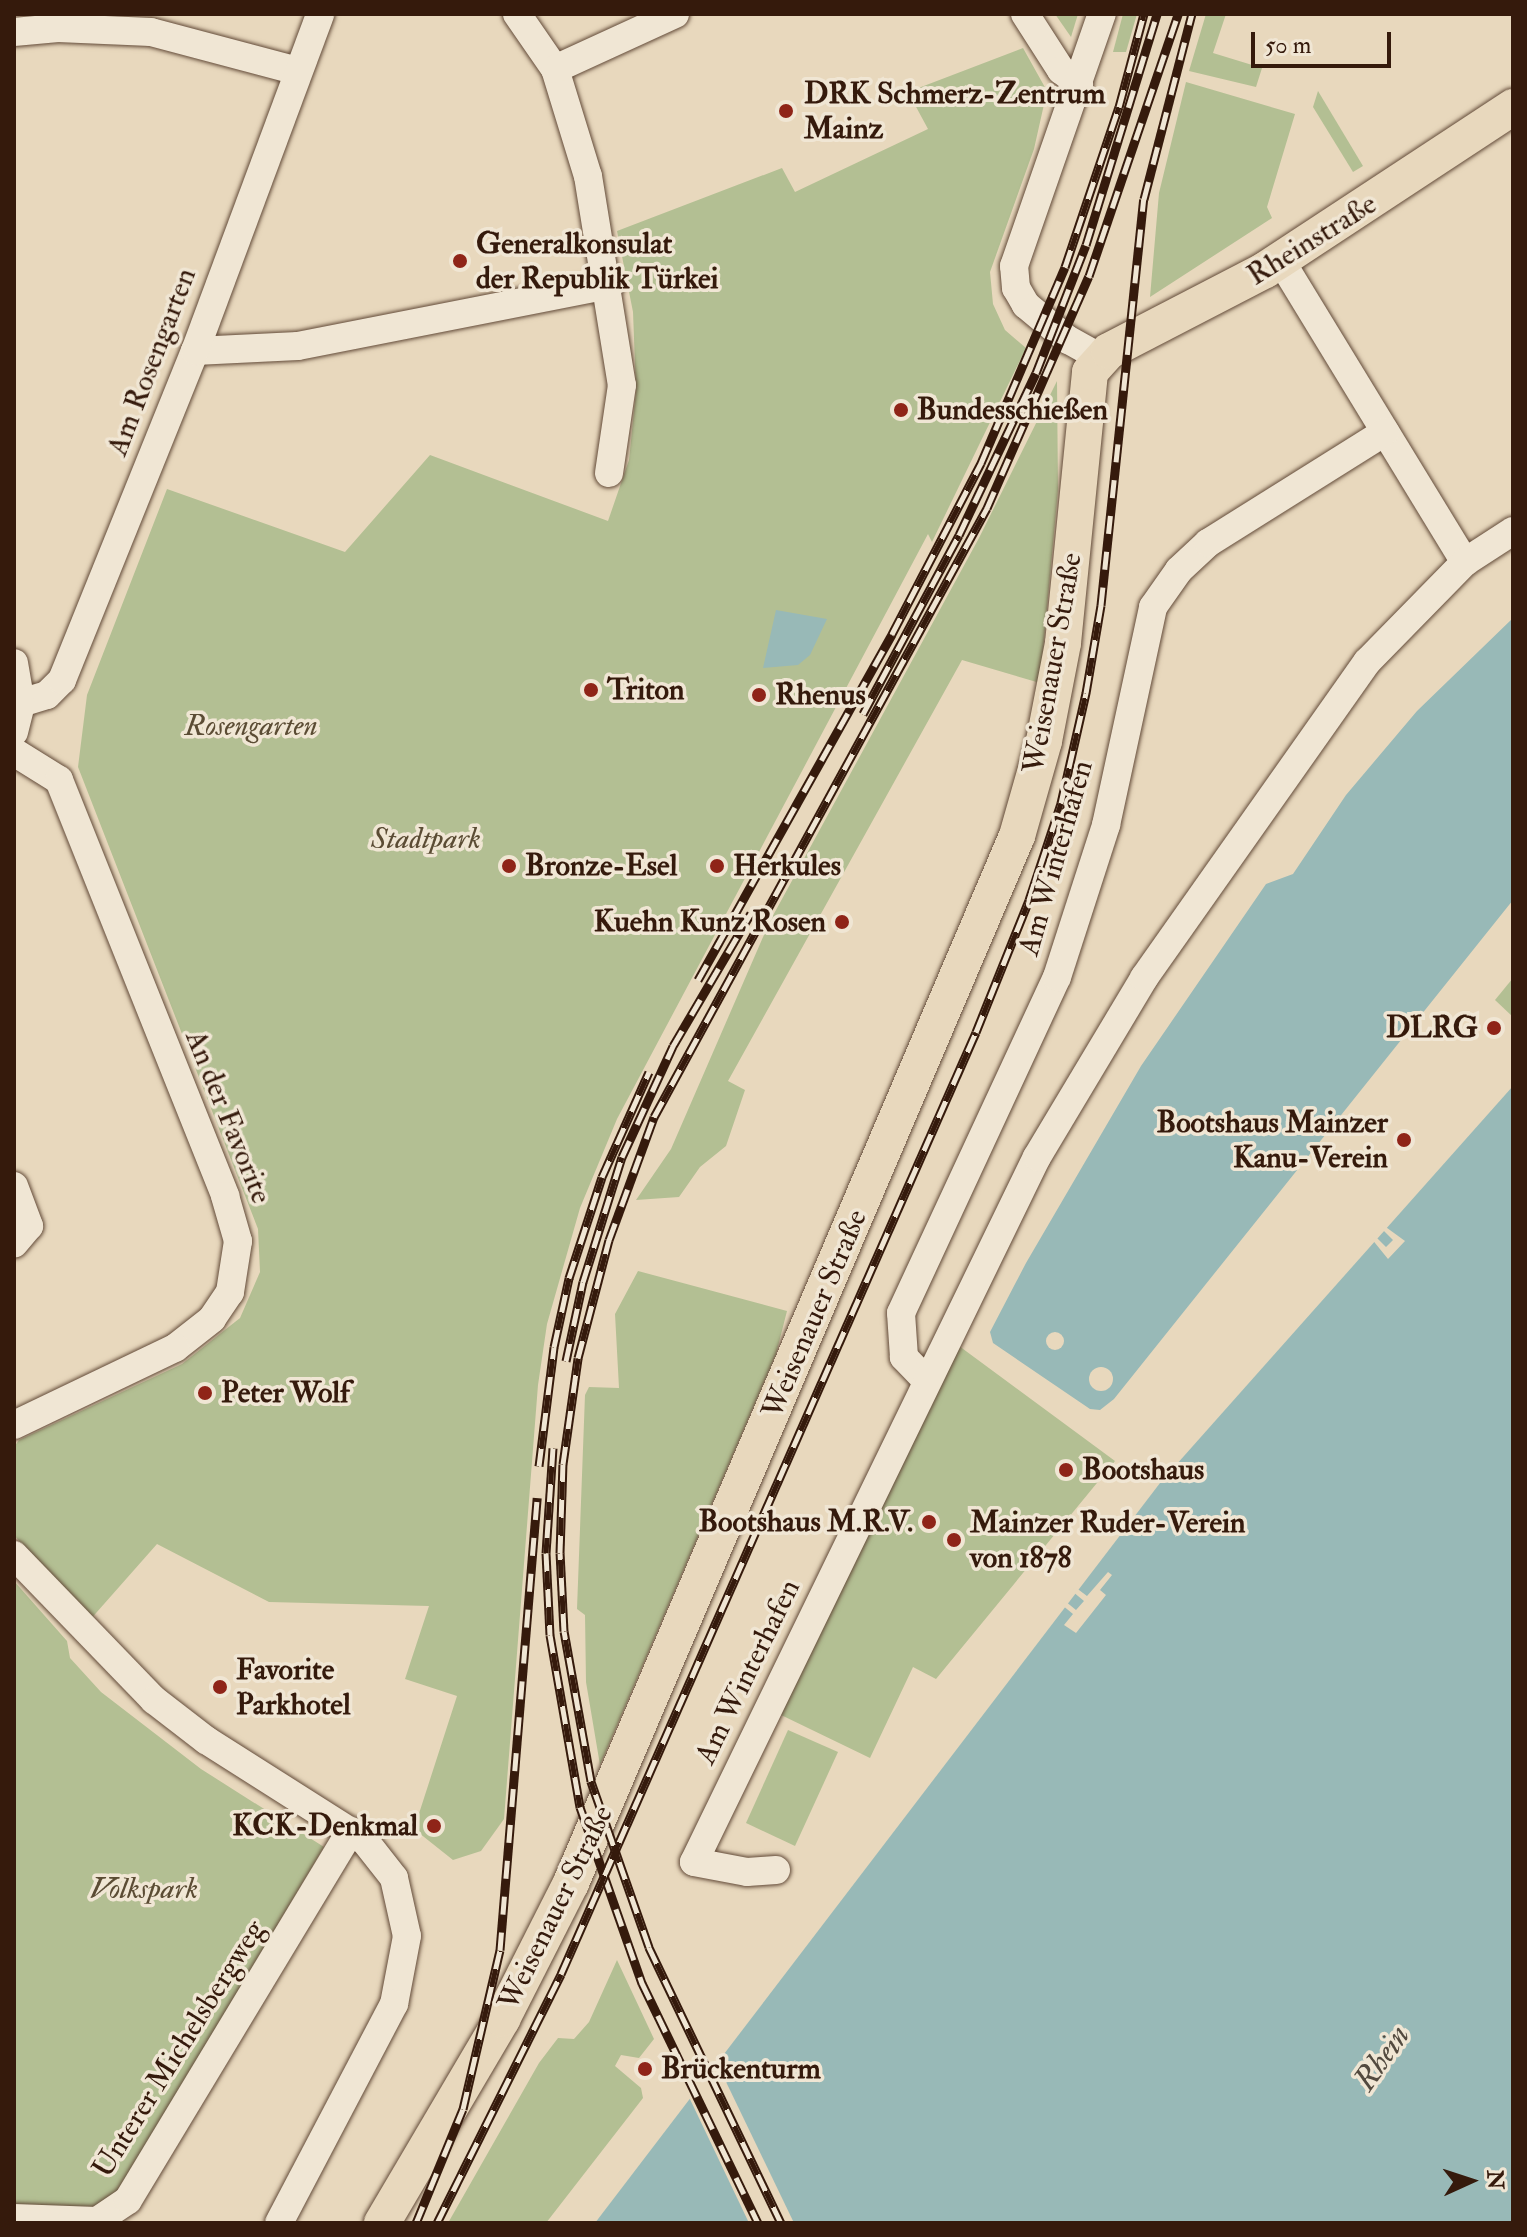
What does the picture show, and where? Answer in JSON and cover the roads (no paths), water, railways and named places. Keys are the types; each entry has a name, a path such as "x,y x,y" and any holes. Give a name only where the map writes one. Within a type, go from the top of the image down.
{"main road":[{"name":"Rheinstraße","path":"1101,358 1273,265 1513,107"},
{"name":"Weisenauer Straße","path":"382,2223 502,2019 571,1883 1017,836 1058,672 1071,579 1084,396 1090,372 1101,358"}],"street":[{"name":"Am Rosengarten","path":"17,705 47,695 62,680 195,351 320,14"},
{"path":"517,14 555,69 576,126 610,285 622,385 609,473"},
{"path":"555,69 675,14"},
{"path":"1101,358 1038,316 1020,298 1014,277 1016,251 1102,14"},
{"path":"1029,20 1061,70 1079,84"},
{"path":"14,32 58,28 151,32 298,71"},
{"path":"1273,265 1384,431 1465,562"},
{"path":"195,351 298,346 610,285"},
{"name":"Am Winterhafen","path":"926,1380 904,1357 901,1313 1057,977 1106,825 1153,607 1179,570 1208,543 1384,431"},
{"name":"Am Winterhafen","path":"776,1870 747,1872 694,1862 1037,1157 1144,978 1367,662 1465,562 1513,531"},
{"path":"14,663 17,705 14,732"},
{"name":"An der Favorite","path":"14,752 59,780 225,1196 238,1241 230,1292 212,1319 175,1348 14,1425"},
{"path":"14,1186 29,1226 14,1244"},
{"path":"14,1555 108,1656 179,1720 351,1831 387,1866 401,1897 407,1936 401,1980 373,2052 279,2223"},
{"name":"Unterer Michelsbergweg","path":"14,2218 97,2221 128,2200 351,1831"}],"water":[{"path":"776,610 827,619 810,655 798,665 763,668"},
{"path":"1513,618 1513,900 1114,1399 1100,1410 1090,1409 993,1343 990,1332 1026,1263 1141,1066 1266,884 1293,874 1346,795 1417,711"},
{"name":"Rhein","path":"1513,1086 1513,2223 595,2223 1160,1483"}],"railway":[{"path":"698,980 892,634 981,463 1065,267 1119,107 1144,14"},
{"path":"863,714 959,535 1036,373 1086,245 1157,14"},
{"path":"781,2223 649,1947 591,1781 564,1631 560,1553 563,1464 578,1358 609,1240 654,1117 987,508 1089,276 1178,14"},
{"path":"437,2223 561,1974 976,1032 1029,900 1061,803 1086,693 1101,605 1144,199 1192,14"},
{"path":"566,1361 583,1282 622,1157 673,1046 751,913"},
{"path":"539,1466 554,1347 569,1278 602,1177 649,1072"},
{"path":"553,1448 546,1553 550,1635 580,1807 642,1983 758,2223"},
{"path":"416,2223 463,2109 500,1950 537,1498"}],"place":[{"name":"DRK Schmerz-Zentrum Mainz","path":"786,111"},
{"name":"Generalkonsulat der Republik Türkei","path":"460,261"},
{"name":"Bundesschießen","path":"901,410"},
{"name":"Triton","path":"591,690"},
{"name":"Rhenus","path":"759,695"},
{"name":"Bronze-Esel","path":"509,866"},
{"name":"Herkules","path":"717,866"},
{"name":"Kuehn Kunz Rosen","path":"842,922"},
{"name":"DLRG","path":"1494,1028"},
{"name":"Bootshaus Mainzer Kanu-Verein","path":"1404,1140"},
{"name":"Peter Wolf","path":"205,1393"},
{"name":"Bootshaus","path":"1066,1470"},
{"name":"Bootshaus M.R.V.","path":"929,1522"},
{"name":"Mainzer Ruder-Verein von 1878","path":"954,1540"},
{"name":"Favorite Parkhotel","path":"220,1687"},
{"name":"KCK-Denkmal","path":"434,1826"},
{"name":"Brückenturm","path":"645,2069"}],"park label":[{"name":"Rosengarten","path":"251,726"},
{"name":"Stadtpark","path":"426,839"},
{"name":"Volkspark","path":"144,1889"}]}
